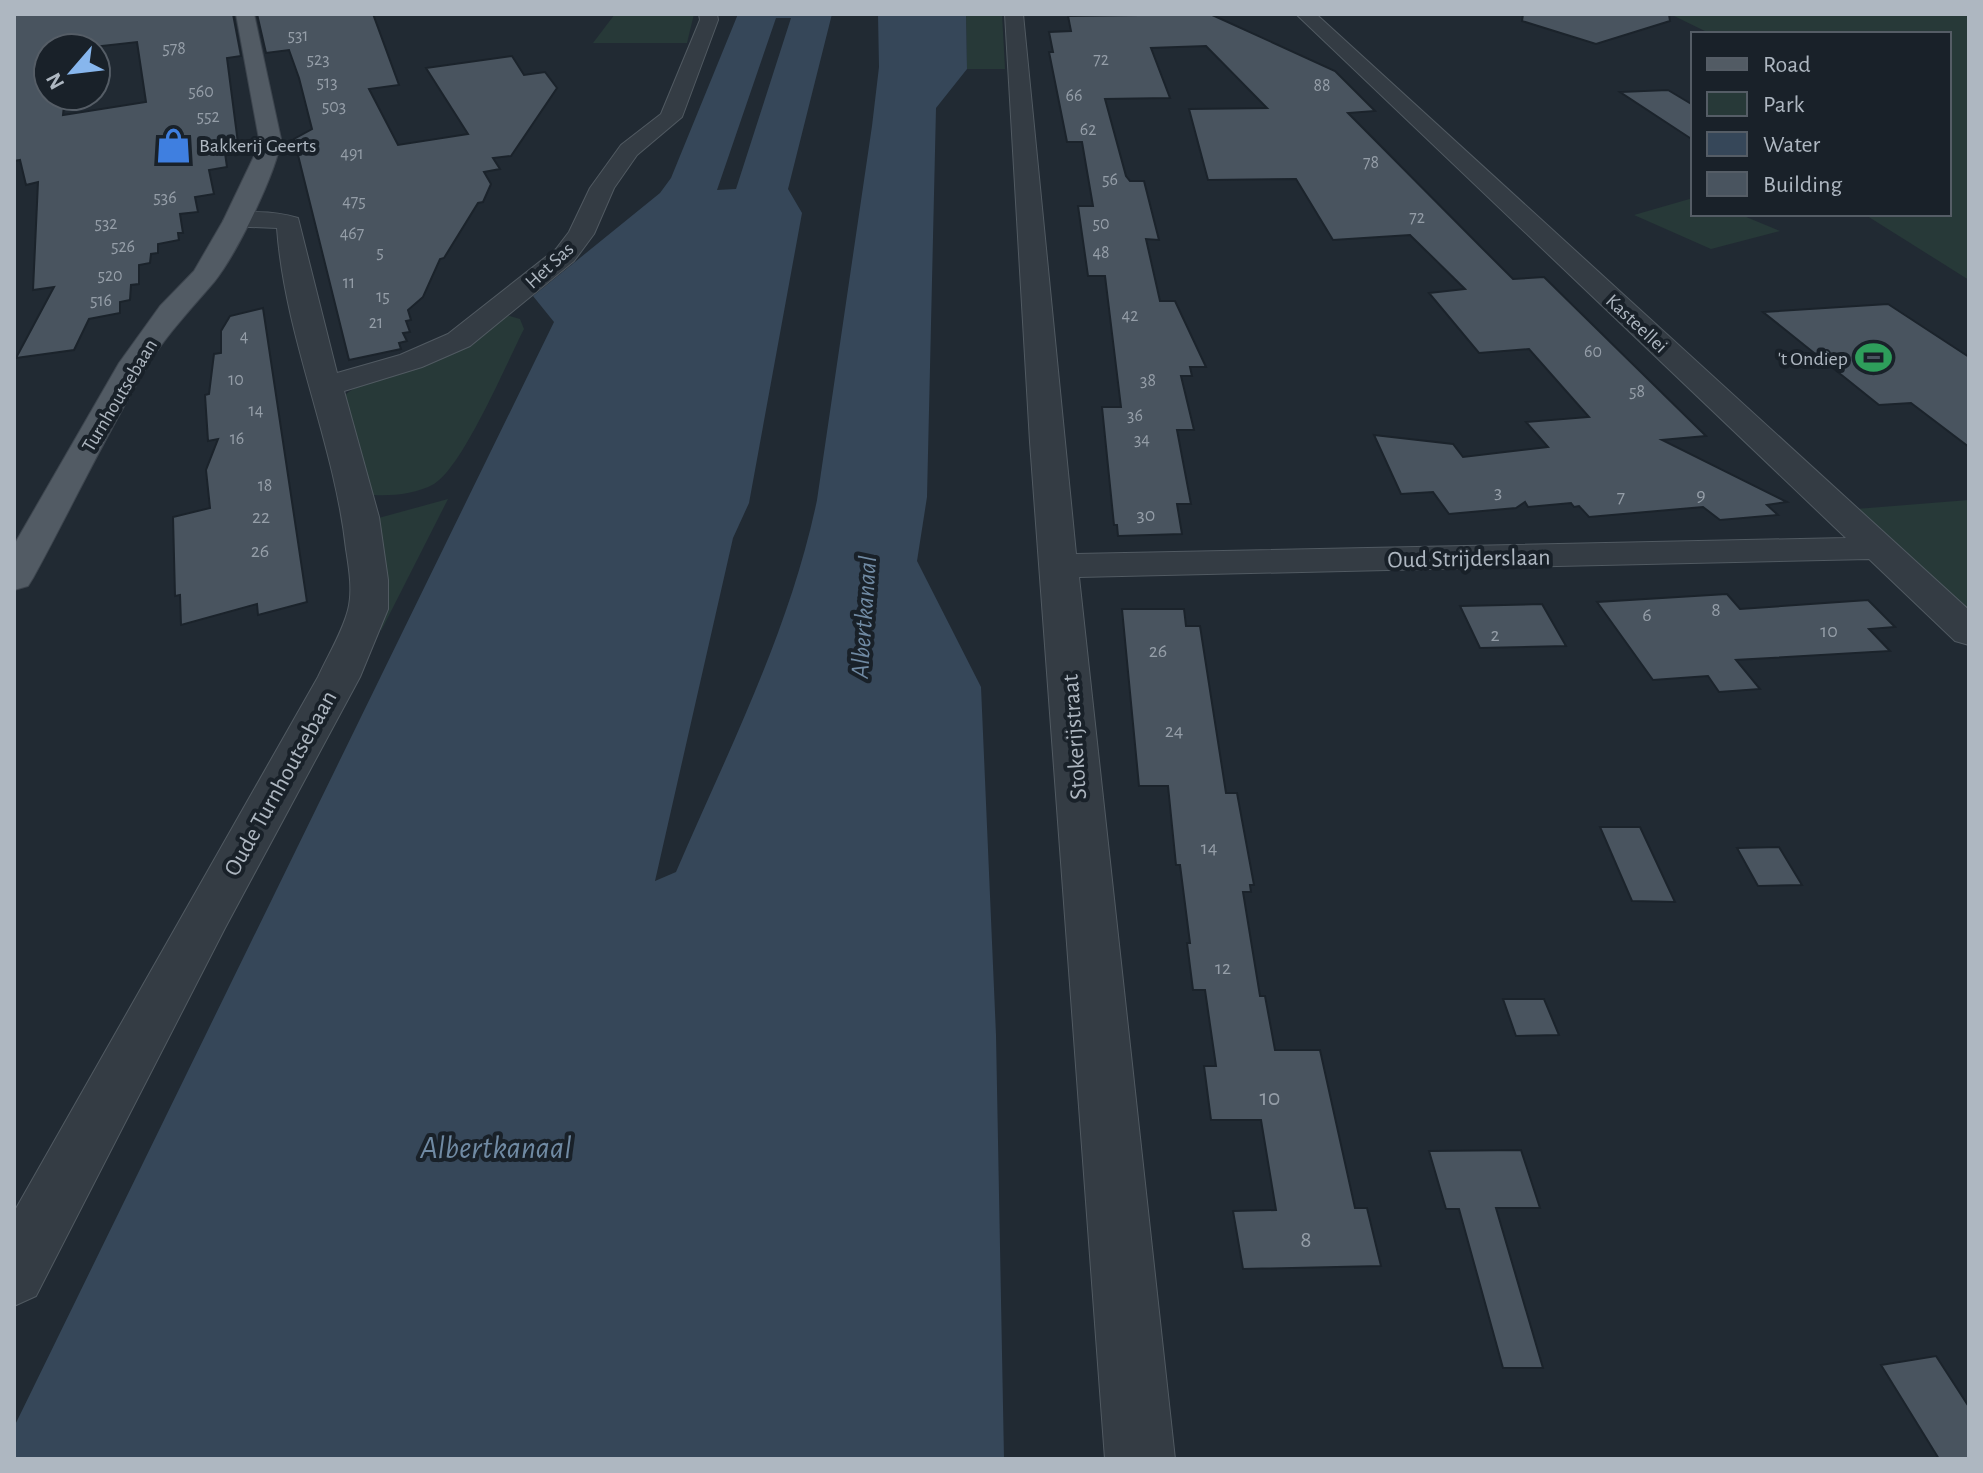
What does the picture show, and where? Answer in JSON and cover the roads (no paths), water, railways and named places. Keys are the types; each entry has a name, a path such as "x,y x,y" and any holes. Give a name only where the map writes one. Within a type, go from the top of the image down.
{"main road":[{"name":"Turnhoutsebaan","path":"14,578 134,363 170,312 205,275 236,221 270,143 245,14"}],"street":[{"name":"Het Sas","path":"327,386 411,361 459,340 565,255 581,234 602,188 629,150 671,117 709,20 708,14"},
{"name":"Stokerijstraat","path":"1014,14 1084,873 1140,1459"},
{"name":"Kasteellei","path":"1314,15 1969,632"},
{"name":"Oude Turnhoutsebaan","path":"14,1274 358,637 368,609 369,580 361,517 327,386 318,365 287,221 236,221"},
{"name":"Oud Strijderslaan","path":"1060,566 1878,548"}],"water":[{"name":"Albertkanaal","path":"738,14 832,14 788,189 802,213 749,503 733,538 655,881 676,872 756,689 791,596 805,548 817,500 872,126 879,67 878,14 966,14 967,69 936,108 927,497 917,561 981,687 996,1035 1004,1459 14,1459 14,1427 554,322 533,296 660,193 671,178","holes":["776,18 791,18 736,189 717,190"]}],"place":[{"name":"Bakkerij Geerts","path":"173,145"},
{"name":"'t Ondiep","path":"1874,358"}]}
